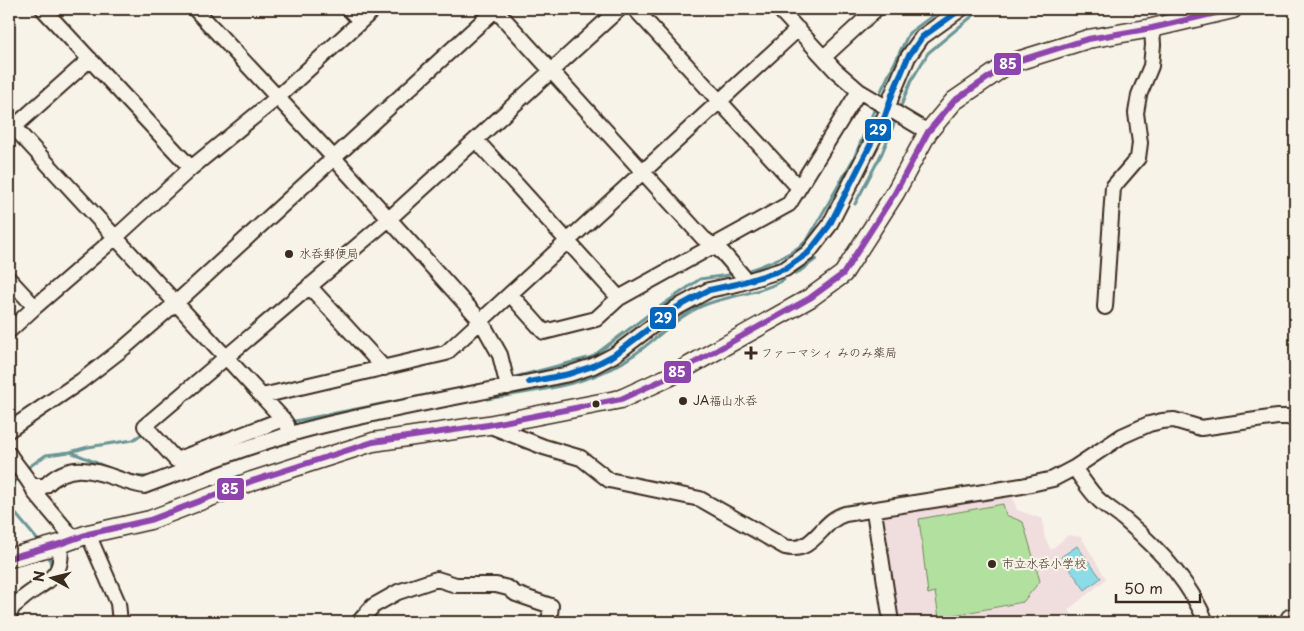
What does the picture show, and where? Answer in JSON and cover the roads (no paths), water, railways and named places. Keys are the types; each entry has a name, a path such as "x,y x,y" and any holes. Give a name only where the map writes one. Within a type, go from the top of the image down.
{"main road":[{"path":"9,558 150,520 252,481 373,442 488,426 621,398 669,377 810,298 843,274 895,193 928,132 954,101 1008,64 1088,39 1152,28 1233,9"}],"street":[{"path":"43,9 191,168"},
{"path":"195,9 334,158 481,321 500,355 508,387"},
{"path":"349,9 360,21"},
{"path":"9,331 191,168 278,97 374,9"},
{"path":"9,430 88,376 125,347 177,302 496,9 704,238 722,253 742,275"},
{"path":"315,427 286,423 176,460 145,426 389,218 618,9"},
{"path":"635,9 800,188"},
{"path":"779,9 835,70 859,91 928,132"},
{"path":"824,57 876,9"},
{"path":"33,486 45,486 53,477 77,468 126,483 144,486 256,445 315,427 569,374 592,366 614,355 676,308 709,290 737,284 785,269 808,253 828,226 894,112 892,95 908,57 922,37 961,9"},
{"path":"1105,307 1113,186 1138,158 1140,143 1136,113 1139,95 1151,66 1152,28"},
{"path":"262,396 446,353 798,29"},
{"path":"90,59 11,124 177,302 286,423"},
{"path":"510,294 544,332 596,319 619,298 789,204 859,91"},
{"path":"476,140 619,298"},
{"path":"9,279 35,307"},
{"path":"309,286 384,368"},
{"path":"488,426 544,447 581,458 609,480 700,499 785,547 794,549 801,548 819,535 838,516 1022,486 1053,479 1074,468 1122,436 1162,420 1174,420 1201,428 1277,416 1295,419"},
{"path":"256,445 286,423"},
{"path":"9,454 33,486 62,543 118,603 120,622"},
{"path":"1074,468 1099,500 1124,518 1151,543 1188,587 1199,604 1206,622"},
{"path":"874,510 891,622"},
{"path":"9,620 12,609 28,594 51,580 59,568 62,556 62,543"},
{"path":"359,622 373,606 398,592 437,580 456,585 486,585 508,588 516,594 551,606 549,622"},
{"path":"1291,622 1289,617 1295,615"}],"water":[{"path":"1077,546 1101,578 1085,590 1061,557"}],"waterway":[{"path":"881,91 909,33 942,9"},
{"path":"899,111 911,81 928,53 976,13"},
{"path":"750,270 788,254 808,239 854,158 875,108"},
{"path":"855,204 882,153 897,117"},
{"path":"796,274 816,259"},
{"path":"515,377 592,357 700,279 736,274"},
{"path":"487,399 564,385 601,373 635,354 678,320 697,308 756,291 784,280"},
{"path":"295,421 499,381"},
{"path":"26,469 46,455 133,440 143,433"},
{"path":"238,444 258,436"},
{"path":"70,452 121,473 143,477 153,476"},
{"path":"9,489 20,476"},
{"path":"9,506 41,544"},
{"path":"48,553 52,569"},
{"path":"9,598 24,590"}],"place":[{"name":"水呑郵便局","path":"289,254"},
{"name":"ファーマシィ みのみ薬局","path":"751,353"},
{"name":"JA福山水呑","path":"683,401"},
{"name":"市立水呑小学校","path":"992,564"}]}
